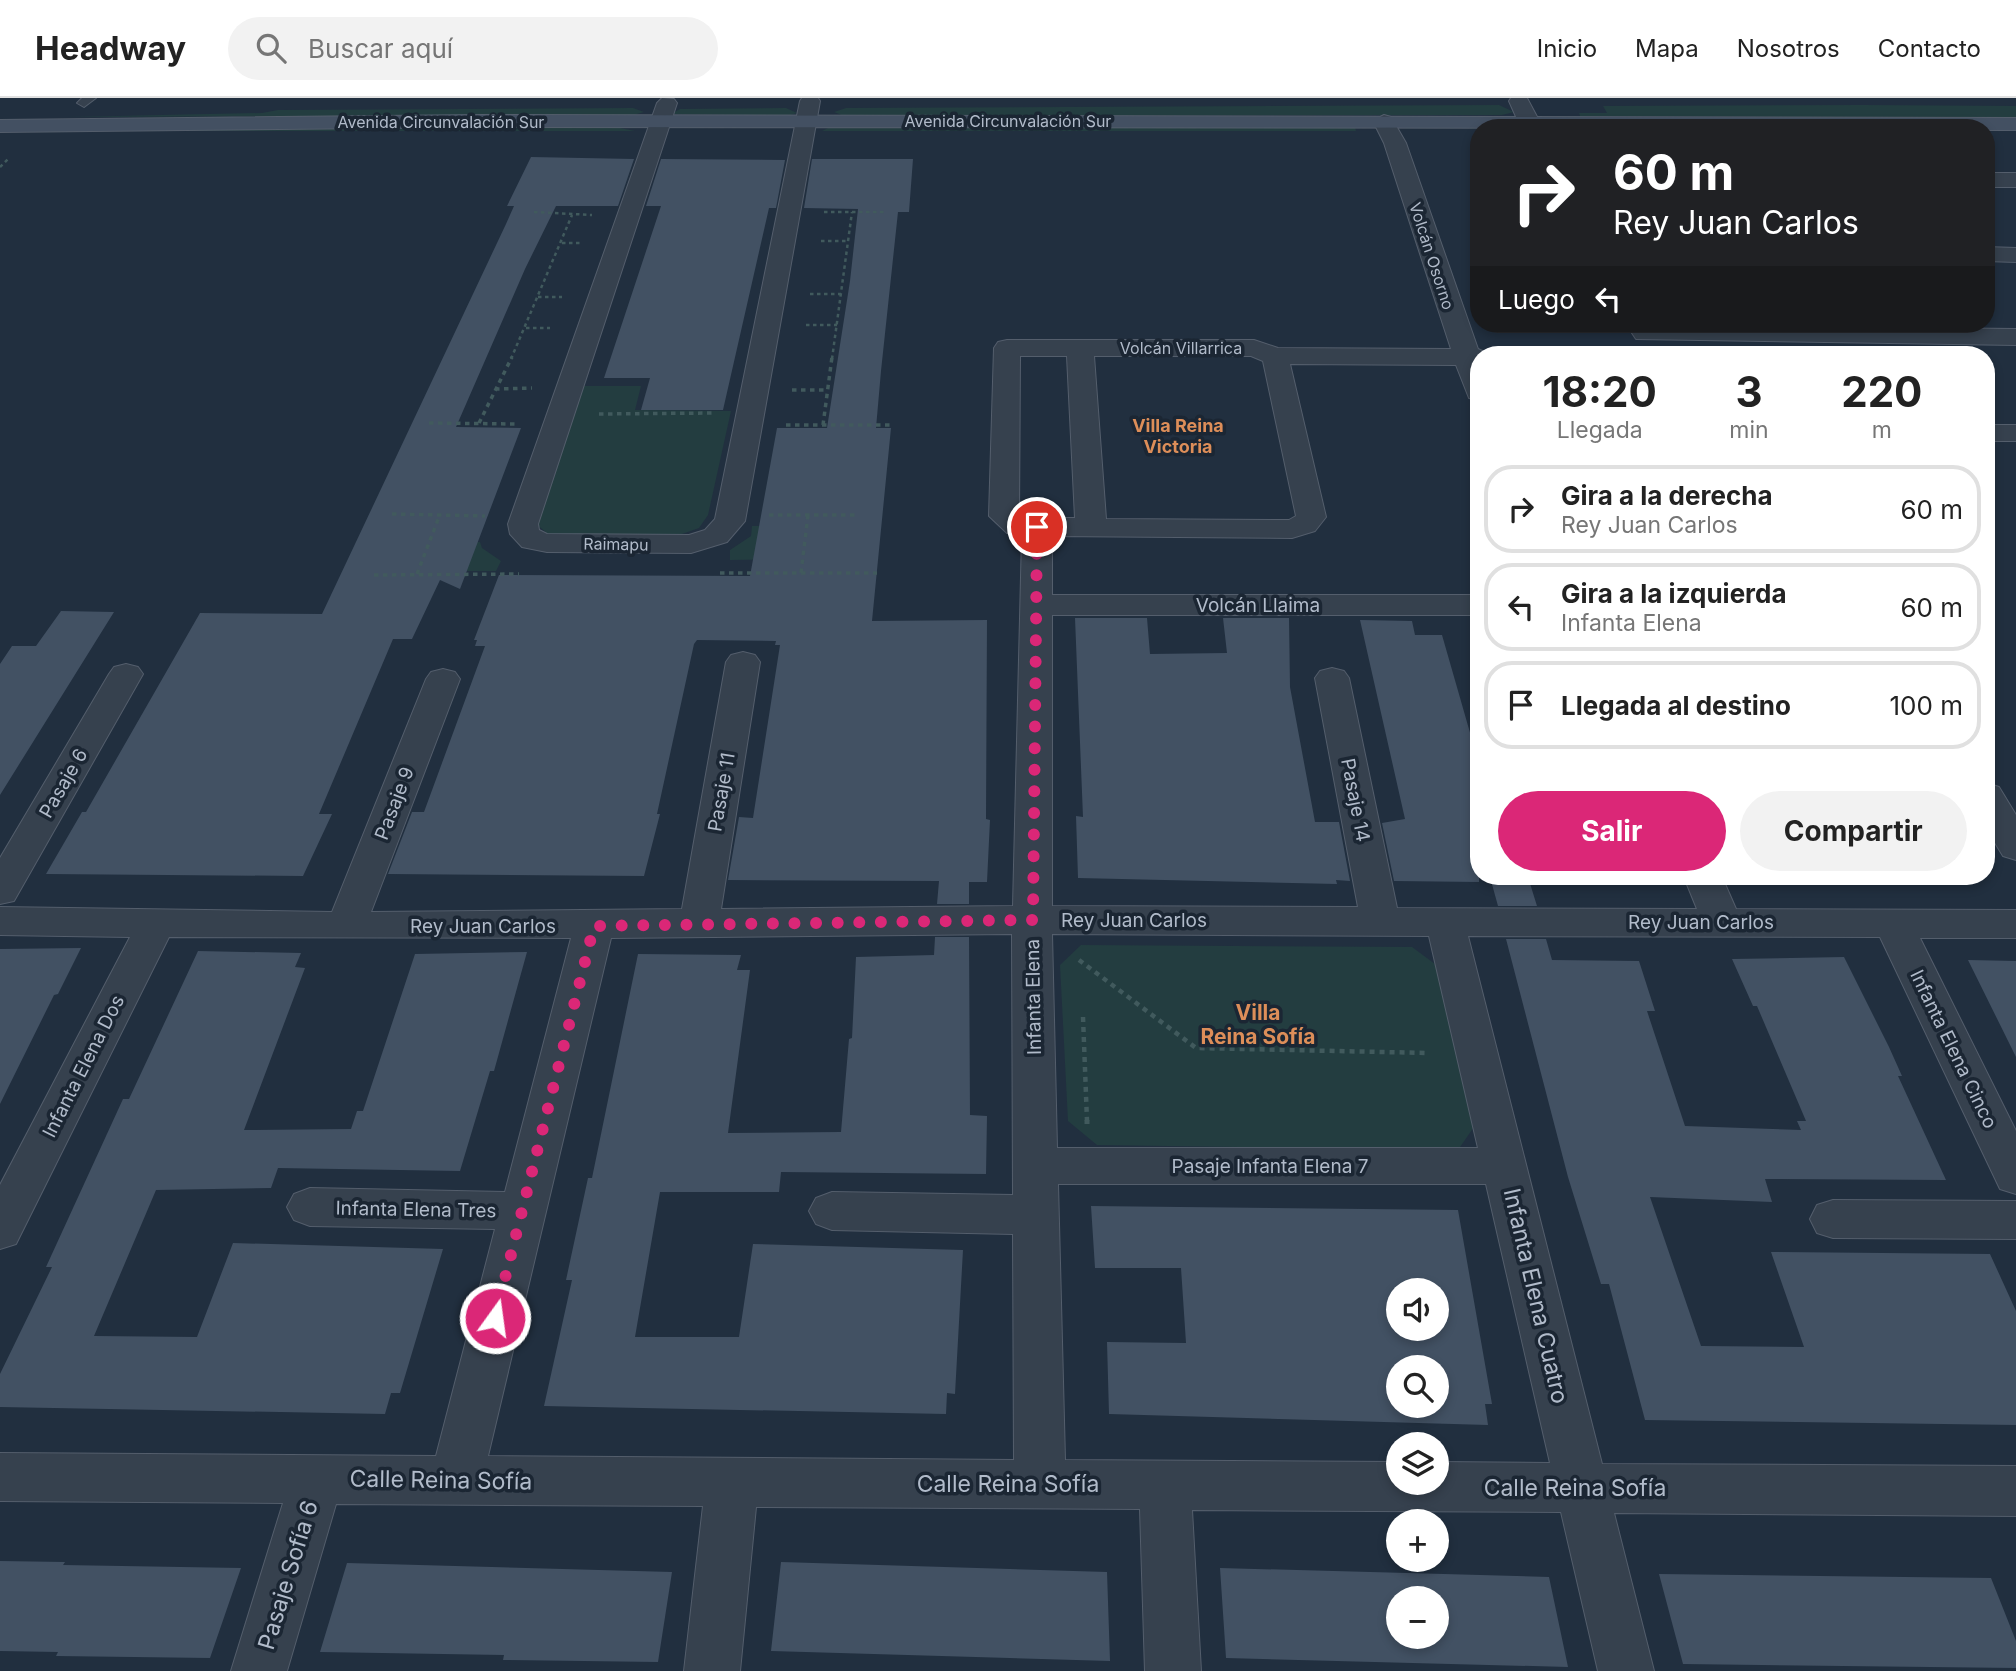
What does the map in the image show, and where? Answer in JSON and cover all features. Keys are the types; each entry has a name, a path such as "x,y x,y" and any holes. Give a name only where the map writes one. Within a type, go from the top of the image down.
{"main road":[{"name":"Avenida Circunvalación Sur","path":"808,111 1060,101"},
{"path":"1492,101 1545,101"},
{"path":"6,147 28,125 72,102 111,103"},
{"name":"Avenida Circunvalación Sur","path":"179,103 664,112"},
{"name":"Avenida Circunvalación Sur","path":"0,125 664,112 1386,108 1486,119"},
{"name":"Avenida Circunvalación Sur","path":"1995,124 2016,124"}],"street":[{"path":"1520,101 1529,119"},
{"name":"Volcán Osorno","path":"1386,108 1395,143 1470,351"},
{"path":"731,516 791,212 808,111"},
{"path":"526,515 664,112"},
{"path":"1995,180 2016,180"},
{"path":"1995,254 2016,255"},
{"path":"1648,337 2016,337"},
{"name":"Volcán Villarrica","path":"1037,527 1018,527 1004,516 1007,348 1255,348 1275,356 1470,357"},
{"path":"1080,348 1091,527"},
{"path":"1037,527 1292,529 1304,525 1311,517 1275,356"},
{"path":"1995,433 2016,433"},
{"name":"Raimapu","path":"526,515 523,524 525,534 547,543 678,544 691,544 716,536 731,516"},
{"name":"Infanta Elena","path":"1037,527 1033,920 1040,1484"},
{"name":"Volcán Llaima","path":"1038,605 1470,604"},
{"name":"Pasaje 11","path":"699,922 743,662"},
{"name":"Pasaje 6","path":"0,891 126,674"},
{"name":"Pasaje 14","path":"1332,678 1380,921"},
{"name":"Pasaje 9","path":"346,926 443,680"},
{"path":"1995,811 2016,847"},
{"path":"1706,885 1721,923"},
{"name":"Rey Juan Carlos","path":"0,921 346,926 594,926 699,922 1033,920 2016,924"},
{"name":"Infanta Elena Cuatro","path":"1445,921 1626,1671"},
{"name":"Infanta Elena Dos","path":"3,1217 157,922"},
{"name":"Infanta Elena Cinco","path":"1893,923 2016,1175"},
{"name":"Infanta Elena Tres","path":"456,1480 594,926"},
{"name":"Pasaje Infanta Elena 7","path":"1036,1166 1505,1166"},
{"name":"Infanta Elena Tres","path":"310,1207 522,1210"},
{"path":"832,1211 1037,1214"},
{"path":"1833,1219 2016,1220"},
{"name":"Calle Reina Sofía","path":"0,1477 1582,1488 2014,1497"},
{"name":"Pasaje Sofía 6","path":"259,1671 317,1478"},
{"path":"712,1671 732,1482"},
{"path":"1165,1485 1173,1671"}],"path":[{"path":"534,212 628,216"},
{"path":"791,212 887,212"},
{"path":"823,425 852,212"},
{"path":"479,423 526,328 572,215"},
{"path":"816,241 848,242"},
{"path":"807,294 841,294"},
{"path":"803,325 837,325"},
{"path":"494,389 543,387"},
{"path":"787,390 826,390"},
{"path":"429,423 558,419 750,419 823,425 890,425"},
{"path":"392,514 439,517 526,515"},
{"path":"801,573 808,515"},
{"path":"731,516 856,515"},
{"path":"417,574 439,517"},
{"path":"1071,954 1196,1048 1438,1053"},
{"path":"1080,961 1081,974"},
{"path":"1083,1015 1088,1165"}],"green space":[{"path":"1499,105 1514,112 1502,115 844,116 834,112 846,108"},
{"path":"1603,106 2016,106 2016,118 1580,116 1579,113 1607,113"},
{"path":"633,108 644,112 634,115 67,117 262,113 278,110"},
{"path":"786,108 797,113 788,116 671,114 680,109"},
{"path":"610,126 635,131 57,131 65,129"},
{"path":"830,127 1355,127 1356,131 822,131"},
{"path":"582,386 641,386 635,410 731,411 708,515 699,528 679,535 548,534 534,522"},
{"path":"752,526 796,526 792,559 730,560 730,550 751,536"},
{"path":"480,542 482,548 501,561 496,571 424,571 433,543"},
{"path":"1081,945 1412,947 1435,964 1476,1124 1458,1150 1097,1145 1068,1121 1060,965"}],"building":[{"path":"531,157 634,159 618,206 556,206 525,269 456,427 521,428 460,589 440,580 412,639 393,639 319,814 332,814 303,876 46,874 82,812 86,812 200,613 322,614 506,224 514,206 507,206"},
{"path":"661,159 785,160 776,208 769,208 723,410 641,410 650,378 604,378 661,206 646,206"},
{"path":"812,159 913,159 909,212 898,212 881,371 876,428 891,428 872,621 987,620 986,819 990,820 987,882 969,882 969,904 937,904 939,881 728,880 739,817 753,818 780,645 775,645 776,641 697,640 694,644 657,814 660,814 644,876 388,874 412,812 424,812 485,646 475,646 477,640 474,640 499,575 750,576 777,428 827,428 850,281 858,209 804,208"},
{"path":"61,611 114,612 0,795 0,664 12,646 36,646"},
{"path":"1075,618 1147,618 1150,654 1227,653 1223,618 1289,618 1290,687 1315,822 1339,822 1350,881 1336,880 1337,884 1078,878 1076,816 1083,817"},
{"path":"1360,620 1412,621 1415,635 1442,635 1470,733 1470,882 1394,881 1382,823 1405,819"},
{"path":"1492,885 1530,885 1537,906 1498,906"},
{"path":"935,937 969,937 970,1115 987,1116 986,1174 781,1172 779,1192 660,1192 635,1337 739,1337 753,1244 963,1250 955,1394 947,1393 946,1414 544,1406 572,1280 566,1280 588,1178 592,1178 638,954 741,955 737,970 750,970 728,1133 841,1132 849,1039 852,1038 856,957 934,955"},
{"path":"1506,939 1546,939 1552,960 1639,961 1655,1011 1647,1011 1685,1126 1801,1130 1797,1121 1806,1121 1757,1006 1753,1006 1732,959 1844,957 1889,1047 1902,1076 1898,1076 1946,1180 1765,1179 1772,1202 1650,1197 1701,1346 1804,1347 1771,1252 1990,1254 2016,1311 2016,1425 1645,1420 1609,1284 1601,1284 1568,1177"},
{"path":"81,948 58,994 54,995 0,1104 0,949"},
{"path":"198,951 301,953 295,967 305,968 244,1130 351,1129 357,1111 363,1111 415,954 527,952 494,1071 490,1071 460,1171 278,1168 271,1188 156,1190 94,1336 197,1337 233,1243 443,1249 400,1393 391,1393 385,1414 0,1407 0,1374 52,1267 46,1267 123,1099 129,1099"},
{"path":"1968,960 2016,961 2016,1057"},
{"path":"1091,1206 1458,1210 1492,1404 1485,1404 1488,1425 1109,1414 1107,1342 1186,1343 1181,1268 1095,1268"},
{"path":"0,1561 65,1562 63,1565 241,1568 210,1658 56,1656 58,1652 0,1651"},
{"path":"781,1562 1107,1572 1110,1661 771,1651"},
{"path":"347,1563 672,1572 658,1662 503,1660 504,1655 320,1652"},
{"path":"1220,1568 1549,1577 1568,1667 1226,1658"},
{"path":"1659,1574 1991,1578 2016,1641 2016,1668 1683,1664"}],"district":[{"name":"Villa Reina Victoria","path":"1178,436"},
{"name":"Villa Reina Sofía","path":"1258,1025"}],"route":[{"path":"495,1318 594,926 699,922 1033,920 1037,527"}]}
